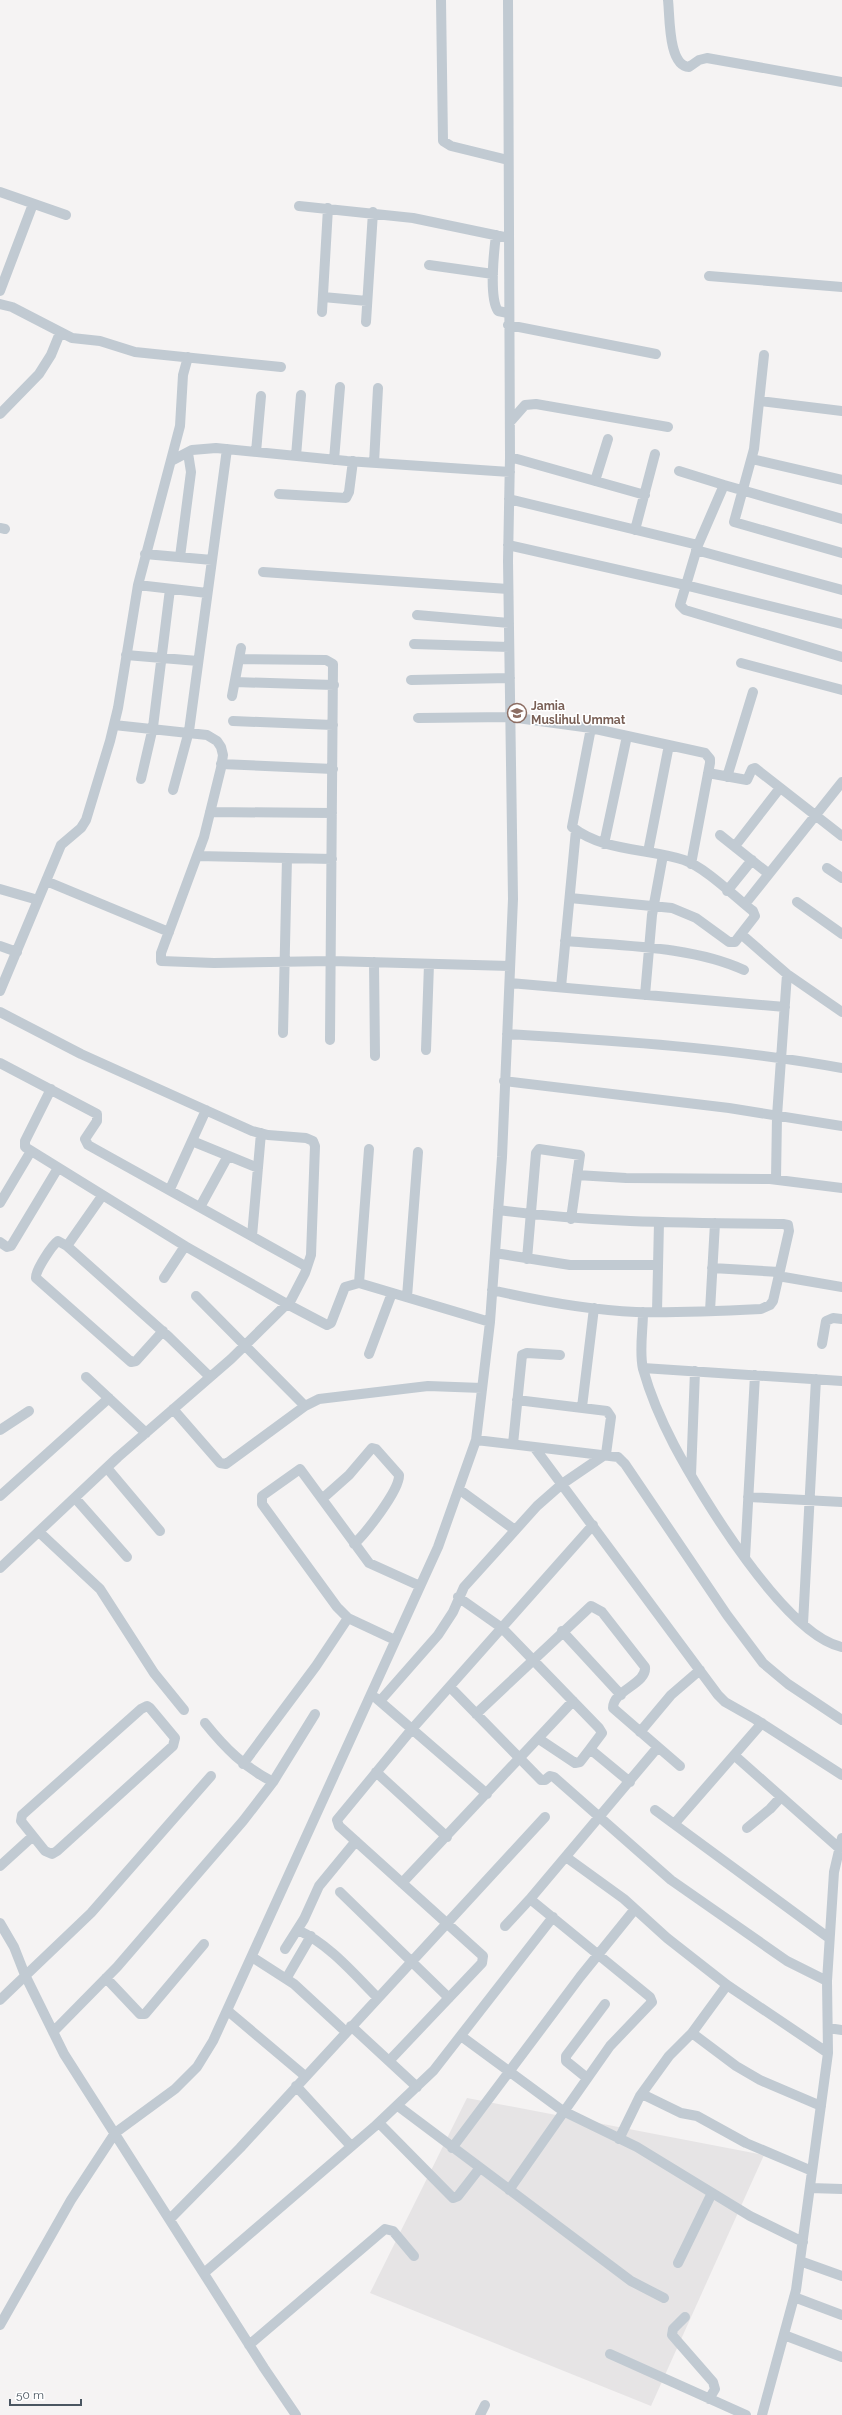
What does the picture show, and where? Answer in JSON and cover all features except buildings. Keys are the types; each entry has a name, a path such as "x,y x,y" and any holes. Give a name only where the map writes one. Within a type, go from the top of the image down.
{"street":[{"path":"441,0 443,141 451,146 508,160"},
{"path":"0,2325 71,2200 115,2133 175,2089 197,2067 228,2012 370,1693 420,1586 460,1490 476,1440 490,1322 498,1210 513,899 508,589 510,422 508,325 508,0"},
{"path":"668,0 673,48 676,56 683,66 689,67 699,60 707,58 842,82"},
{"path":"0,192 66,215"},
{"path":"0,291 33,204"},
{"path":"299,206 373,212 413,218 509,238"},
{"path":"322,312 328,208"},
{"path":"366,322 373,212"},
{"path":"496,235 493,274 496,308 500,312 508,313"},
{"path":"429,265 493,274"},
{"path":"709,276 842,287"},
{"path":"323,297 367,301"},
{"path":"0,304 12,308 72,338 111,344 135,352 281,367"},
{"path":"508,325 656,354"},
{"path":"0,414 38,374 50,355 60,333"},
{"path":"764,355 760,401 752,459 733,520 736,524 842,553"},
{"path":"0,991 61,845 81,828 86,820 114,725 138,585 180,426 183,375 188,357"},
{"path":"334,460 340,387"},
{"path":"374,463 378,388"},
{"path":"296,456 301,395"},
{"path":"256,452 261,396"},
{"path":"760,401 842,412"},
{"path":"510,422 525,405 536,404 668,427"},
{"path":"595,481 608,439"},
{"path":"171,461 203,448 334,460 510,472"},
{"path":"173,790 189,731 227,450"},
{"path":"180,557 191,472 188,453"},
{"path":"636,530 655,454"},
{"path":"510,457 645,495"},
{"path":"752,459 842,480"},
{"path":"279,494 346,498 349,492 353,461"},
{"path":"679,471 842,519"},
{"path":"724,485 697,548 680,605 685,610 842,657"},
{"path":"509,500 636,530 842,590"},
{"path":"508,545 685,585 842,624"},
{"path":"145,554 212,560"},
{"path":"263,572 508,589"},
{"path":"138,585 207,593"},
{"path":"141,779 153,727 170,589"},
{"path":"417,615 509,623"},
{"path":"414,644 509,647"},
{"path":"232,696 241,648"},
{"path":"126,655 198,661"},
{"path":"239,659 326,660 333,664 332,961 330,1040"},
{"path":"741,663 842,690"},
{"path":"411,680 510,678"},
{"path":"235,682 334,685"},
{"path":"727,777 753,692"},
{"path":"418,718 510,717 591,728 705,754 710,759 691,864"},
{"path":"233,721 333,725"},
{"path":"114,725 153,727 207,734 217,741 223,755 210,812 197,856 160,958 165,962 284,963 332,961 510,966"},
{"path":"570,898 654,905 685,912 712,928 729,942 735,942 755,916 753,911 745,904 691,864 663,855 604,844 576,830 572,824 591,728"},
{"path":"604,844 627,736"},
{"path":"648,852 669,746"},
{"path":"222,764 333,769"},
{"path":"708,774 747,780 755,768 842,836"},
{"path":"745,904 842,782"},
{"path":"735,846 780,788"},
{"path":"210,812 332,813"},
{"path":"561,987 576,830"},
{"path":"720,835 769,874"},
{"path":"645,995 654,905 663,855"},
{"path":"197,856 332,859"},
{"path":"283,1033 287,858"},
{"path":"727,891 752,860"},
{"path":"827,868 842,878"},
{"path":"46,881 169,932"},
{"path":"0,889 38,900"},
{"path":"797,902 842,934"},
{"path":"742,934 787,974 842,1012"},
{"path":"565,941 649,948 711,958 744,970"},
{"path":"0,946 17,952"},
{"path":"374,962 375,1056"},
{"path":"426,1050 429,964"},
{"path":"776,1179 777,1116 783,1059 787,974"},
{"path":"510,983 786,1007"},
{"path":"0,1012 81,1054 206,1110 261,1133 306,1138 313,1141 315,1146 313,1239 307,1267 298,1287 287,1304 210,1377 107,1468 0,1568"},
{"path":"506,1034 636,1043 783,1059 842,1068"},
{"path":"0,1063 51,1089 98,1116 97,1121 85,1139 88,1145 170,1189 200,1208 307,1267"},
{"path":"504,1081 777,1116 842,1126"},
{"path":"51,1089 24,1144 31,1151 185,1246 287,1304 327,1325 331,1323 346,1287 359,1283 490,1322"},
{"path":"170,1189 206,1110"},
{"path":"252,1236 261,1133"},
{"path":"192,1141 258,1168"},
{"path":"527,1259 537,1150 541,1148 579,1154 571,1219"},
{"path":"359,1283 369,1149"},
{"path":"0,1203 31,1151"},
{"path":"407,1297 418,1152"},
{"path":"200,1208 228,1156"},
{"path":"0,1242 7,1247 11,1246 58,1168"},
{"path":"577,1175 626,1178 776,1179 842,1188"},
{"path":"67,1246 102,1196"},
{"path":"492,1290 544,1302 643,1312 710,1311 766,1307 772,1301 779,1274 788,1225 571,1219 498,1210"},
{"path":"657,1312 659,1222"},
{"path":"710,1311 714,1223"},
{"path":"163,1331 134,1362 84,1321 36,1278 36,1275 56,1242 62,1242 67,1246 163,1331 210,1377"},
{"path":"164,1278 185,1246"},
{"path":"495,1253 570,1266 658,1266"},
{"path":"712,1268 779,1274 842,1288"},
{"path":"368,1354 392,1293"},
{"path":"196,1296 305,1406"},
{"path":"582,1407 594,1308"},
{"path":"643,1312 643,1368 673,1444 691,1475 745,1558 774,1596 792,1616 822,1638 842,1647"},
{"path":"822,1344 826,1320 833,1318 842,1319"},
{"path":"512,1444 522,1355 527,1353 560,1355"},
{"path":"643,1368 842,1381"},
{"path":"691,1475 694,1371"},
{"path":"745,1558 755,1375"},
{"path":"86,1377 146,1433"},
{"path":"803,1624 816,1379"},
{"path":"173,1409 223,1464 230,1462 305,1406 319,1399 331,1396 409,1388 482,1388"},
{"path":"0,1496 108,1398"},
{"path":"517,1400 604,1409 610,1413 606,1454"},
{"path":"0,1430 29,1411"},
{"path":"476,1440 606,1454 618,1457 625,1464 726,1615 763,1663 788,1684 842,1720"},
{"path":"534,1447 725,1702 762,1723 842,1775"},
{"path":"322,1499 349,1475 372,1448 376,1449 399,1475 399,1478 381,1512 366,1533 354,1544"},
{"path":"380,1701 438,1636 450,1617 458,1597 464,1587 515,1530 537,1506 562,1484 606,1454"},
{"path":"107,1468 160,1531"},
{"path":"395,1640 348,1618 328,1596 260,1499 264,1492 300,1469 369,1563 420,1586"},
{"path":"460,1490 515,1530"},
{"path":"748,1497 842,1502"},
{"path":"75,1498 127,1557"},
{"path":"389,2061 482,1962 483,1956 339,1826 337,1820 412,1729 593,1525"},
{"path":"39,1532 100,1589 154,1673 184,1710"},
{"path":"458,1597 502,1628 602,1733 580,1762 575,1763 539,1739"},
{"path":"476,1714 532,1659 591,1606 602,1612 645,1667 644,1675 621,1695 613,1708 680,1766"},
{"path":"243,1764 316,1666 348,1618"},
{"path":"562,1631 621,1695"},
{"path":"640,1732 671,1695 700,1670"},
{"path":"450,1687 541,1780 545,1780 550,1776 554,1777 601,1816 671,1880 787,1961 827,1981"},
{"path":"370,1693 487,1794"},
{"path":"402,1883 520,1760 573,1702"},
{"path":"147,1706 150,1708 175,1738 173,1746 57,1851 52,1854 45,1851 33,1836 21,1821 22,1815 141,1709 147,1706"},
{"path":"53,2032 106,1978 243,1821 273,1782 315,1714"},
{"path":"205,1723 225,1747 243,1764 273,1782"},
{"path":"675,1824 762,1723"},
{"path":"505,1926 566,1857 658,1747"},
{"path":"590,1749 630,1782"},
{"path":"734,1755 781,1797 841,1843 829,1938 827,1981 828,2053 803,2242 794,2297 762,2415"},
{"path":"376,1772 447,1837"},
{"path":"0,2000 91,1913 211,1776"},
{"path":"746,1828 770,1809 781,1797"},
{"path":"655,1810 829,1938"},
{"path":"170,2218 240,2148 545,1817"},
{"path":"0,1866 33,1836"},
{"path":"285,1949 298,1930 319,1886 356,1841"},
{"path":"566,1857 636,1909 667,1938 727,1986 828,2053"},
{"path":"340,1892 449,1998"},
{"path":"509,2190 610,2046 651,2004 652,2000 599,1954 530,1899"},
{"path":"452,2148 508,2071 636,1909"},
{"path":"204,2273 379,2123 434,2070 553,1917"},
{"path":"0,1923 14,1947 25,1975 64,2054 170,2218 249,2345 296,2415"},
{"path":"298,1930 311,1936 330,1950 378,1998"},
{"path":"286,1979 311,1936"},
{"path":"106,1978 140,2014 145,2014 204,1944"},
{"path":"252,1958 286,1979 311,1998 389,2061 417,2087"},
{"path":"619,2139 642,2094 669,2056 692,2033 727,1986"},
{"path":"587,2078 566,2061 566,2056 605,2004"},
{"path":"228,2012 306,2076"},
{"path":"828,2028 842,2030"},
{"path":"692,2033 736,2066 760,2080 821,2106"},
{"path":"460,2036 563,2111 662,2161 750,2216 803,2242"},
{"path":"296,2086 351,2146"},
{"path":"642,2094 681,2113 697,2116 746,2143 812,2171"},
{"path":"398,2106 479,2169 631,2281 664,2298"},
{"path":"379,2123 453,2198 458,2196 479,2169"},
{"path":"810,2188 842,2189"},
{"path":"678,2263 712,2193"},
{"path":"249,2345 385,2229 393,2231 414,2256"},
{"path":"800,2261 842,2276"},
{"path":"794,2297 842,2315"},
{"path":"685,2317 673,2329 672,2335 713,2382 714,2392 709,2398"},
{"path":"784,2335 842,2357"},
{"path":"610,2354 746,2415"},
{"path":"480,2415 485,2405"}],"shaded area":[{"path":"467,2098 764,2155 651,2406 370,2293"}],"place":[{"name":"Jamia Muslihul Ummat","path":"517,713"}]}
